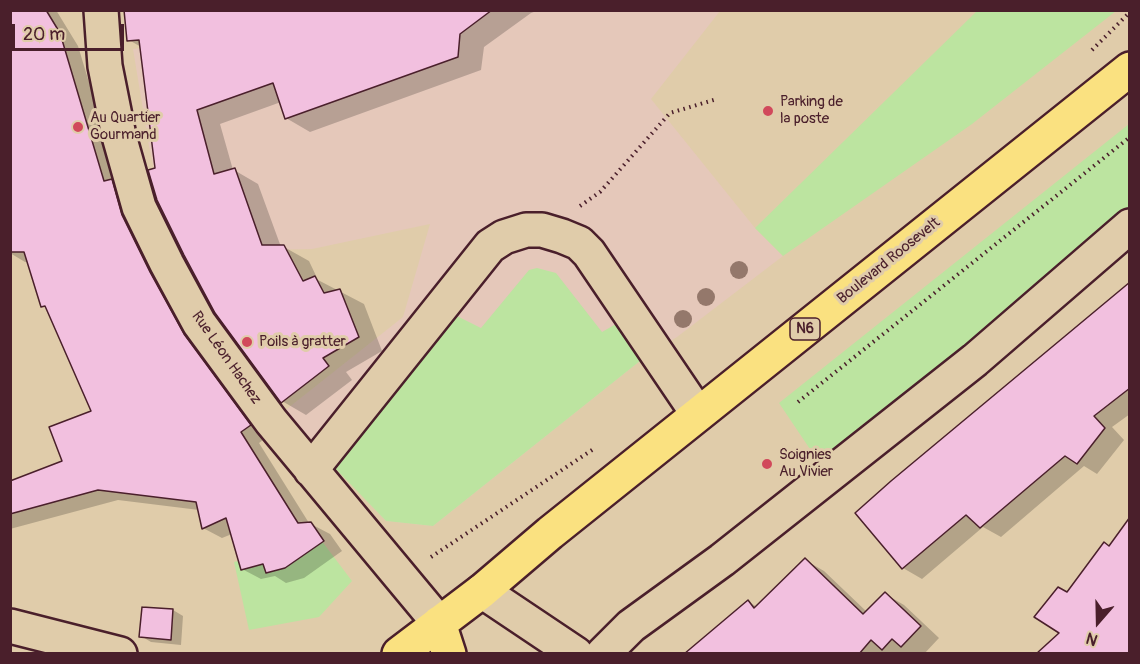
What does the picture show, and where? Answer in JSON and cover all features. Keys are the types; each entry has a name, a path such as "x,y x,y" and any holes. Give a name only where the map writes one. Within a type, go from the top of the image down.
{"main road":[{"name":"Boulevard Roosevelt","path":"482,591 550,533 1130,69"},
{"name":"N6","path":"399,654 482,591"},
{"path":"439,622 449,654"}],"street":[{"name":"Rue Léon Hachez","path":"101,10 105,66 119,136 139,207 199,323 271,421 439,622"},
{"path":"603,654 631,626 722,560 975,360 1130,226"},
{"path":"311,470 490,246 504,237 526,230 542,230 562,236 579,243 589,252 698,414"},
{"path":"482,591 576,654"},
{"path":"10,626 120,654"}],"path":[{"path":"542,230 600,192 670,113 717,99"},
{"path":"798,402 1130,137"}],"shaded area":[{"path":"291,11 720,11 651,99 755,228 783,256 677,337 645,357 433,526 386,521 283,412 403,317 430,224 312,249 249,249 183,271 160,198 149,146 133,49 199,41"}],"green space":[{"path":"977,11 1116,11 972,124 783,256 755,228"},
{"path":"1129,124 1129,208 977,339 818,461 779,403"},
{"path":"537,268 556,273 602,332 623,320 645,357 433,526 386,521 332,465 453,314 481,328 529,270"},
{"path":"318,536 352,581 319,617 249,630 234,562 296,548"}],"building":[{"path":"10,10 46,10 60,33 104,181 112,179 122,215 150,272 184,334 251,425 241,432 298,523 311,522 324,541 285,568 266,573 263,564 241,570 226,518 202,529 196,502 98,490 10,514 10,481 62,461 49,427 91,411 45,306 41,307 24,252 10,252"},
{"path":"124,10 492,10 460,34 458,57 285,119 273,83 197,110 214,174 235,168 262,245 284,245 303,281 315,276 324,293 340,289 359,337 323,358 329,366 281,403 215,313 157,200 148,170 155,168 139,40 127,41"},
{"path":"1130,282 1130,388 1094,416 1105,428 1077,464 1065,456 980,528 966,515 902,569 855,513"},
{"path":"1130,517 1130,654 1036,654 1059,633 1034,617 1058,587 1067,592 1104,542 1109,546"},
{"path":"805,558 863,614 885,592 921,626 901,647 892,639 882,650 871,640 859,654 684,654 748,600 754,608"},
{"path":"142,607 173,609 171,640 139,637"}],"place":[{"name":"Parking de la poste","path":"768,111"},
{"name":"Au Quartier Gourmand","path":"78,127"},
{"name":"Poils à gratter","path":"247,342"},
{"name":"Soignies Au Vivier","path":"767,464"}]}
